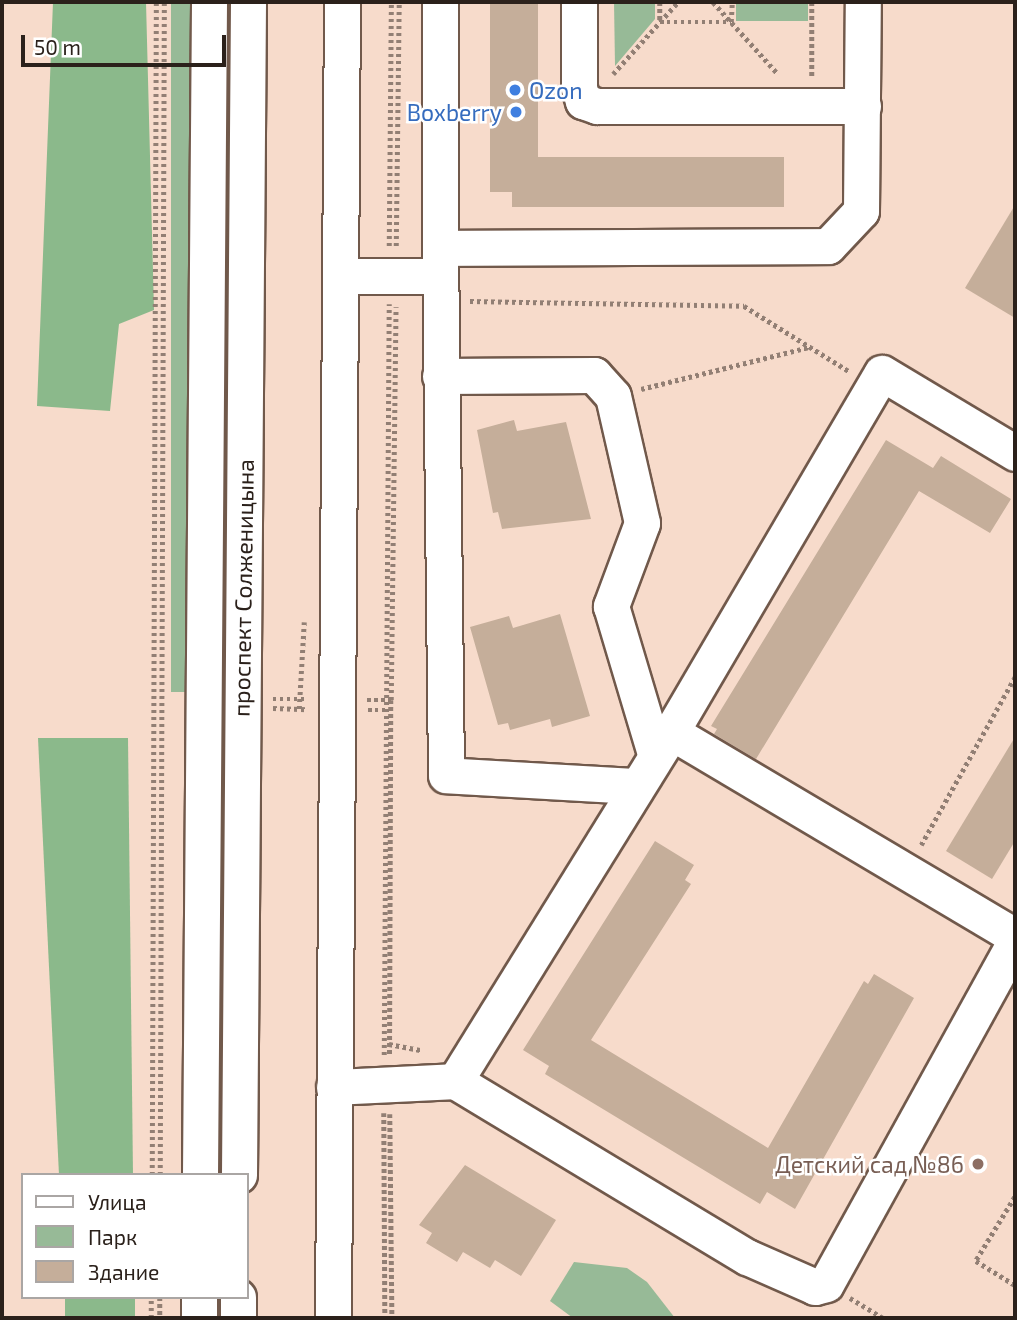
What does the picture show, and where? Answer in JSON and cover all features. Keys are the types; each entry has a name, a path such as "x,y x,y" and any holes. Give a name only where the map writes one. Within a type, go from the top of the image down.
{"street":[{"name":"проспект Солженицына","path":"200,1173 209,2"},
{"name":"проспект Солженицына","path":"239,1173 248,2"},
{"path":"333,1318 342,2"},
{"path":"440,2 440,376 446,775 634,786"},
{"path":"579,2 579,88 588,102 798,98 863,106"},
{"path":"340,276 393,284 440,275 828,246 861,211 863,2"},
{"path":"455,1081 634,786 663,743 883,373 1015,453"},
{"path":"440,376 594,375 613,396 642,523 611,606 663,743 907,871 1015,936"},
{"path":"334,1087 455,1081 747,1257 815,1287 834,1277 1004,985 1015,942"},
{"path":"199,1299 199,1318"},
{"path":"238,1299 238,1318"}],"path":[{"path":"152,1173 156,2"},
{"path":"160,1173 164,2"},
{"path":"391,2 391,700"},
{"path":"385,1318 389,300 393,284 399,2"},
{"path":"660,2 660,22"},
{"path":"588,102 677,2"},
{"path":"713,2 798,98 812,90 812,2"},
{"path":"732,2 732,22"},
{"path":"660,22 732,22"},
{"path":"393,284 440,275 744,306 874,387"},
{"path":"613,396 810,347"},
{"path":"299,709 306,612"},
{"path":"907,871 1015,677"},
{"path":"1015,1196 976,1261 1015,1284"},
{"path":"151,1299 151,1318"},
{"path":"160,1299 160,1318"}],"green space":[{"path":"53,2 146,2 154,310 119,324 110,411 37,406"},
{"path":"171,2 192,2 192,692 171,692"},
{"path":"614,2 655,2 655,19 615,66"},
{"path":"736,2 808,2 808,21 736,21"},
{"path":"38,738 128,738 133,1173 59,1173"},
{"path":"574,1262 627,1268 647,1282 675,1318 573,1318 550,1301"},
{"path":"65,1299 135,1299 135,1318 65,1318"}],"building":[{"path":"490,2 538,2 538,157 784,157 784,207 512,207 512,192 490,192"},
{"path":"1015,205 1015,318 965,288"},
{"path":"514,420 517,431 566,422 591,519 502,529 498,512 493,513 477,430"},
{"path":"886,440 933,468 941,456 1011,499 990,533 919,491 756,759 714,734 717,729 711,726"},
{"path":"560,614 590,716 552,727 550,719 510,730 508,723 498,725 470,627 509,616 513,628"},
{"path":"1015,737 1015,841 992,879 946,851"},
{"path":"655,841 694,865 685,880 691,884 591,1040 768,1148 864,981 868,984 874,974 914,998 795,1209 767,1192 760,1204 545,1074 549,1066 523,1050"},
{"path":"465,1165 556,1220 521,1276 495,1260 490,1268 463,1252 457,1262 426,1243 432,1233 419,1225"}],"place":[{"name":"Ozon","path":"515,90"},
{"name":"Boxberry","path":"516,112"},
{"name":"Детский сад №86","path":"978,1164"}]}
